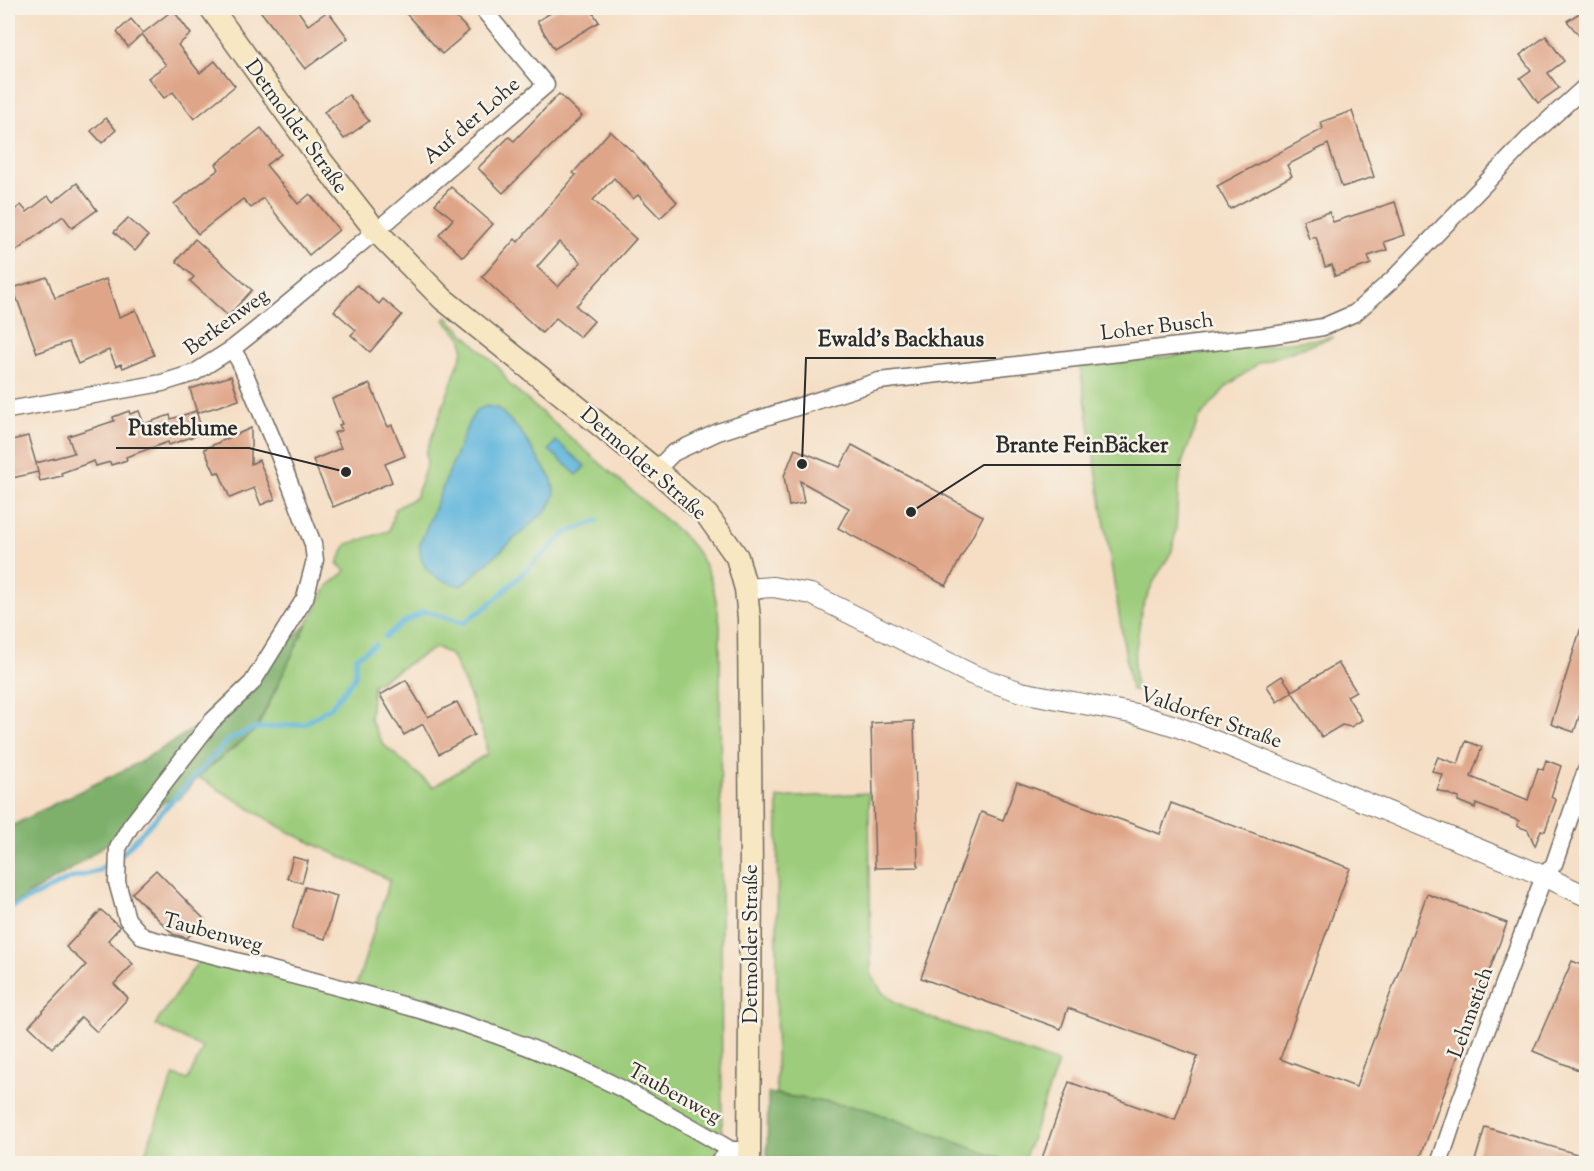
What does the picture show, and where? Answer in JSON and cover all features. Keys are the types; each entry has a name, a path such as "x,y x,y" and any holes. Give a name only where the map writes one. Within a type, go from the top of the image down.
{"main road":[{"name":"Detmolder Straße","path":"211,8 322,162 376,231 444,299 656,470 707,515 737,557 746,589 749,619 751,860 743,1155"}],"street":[{"name":"Auf der Lohe","path":"376,231 546,85 482,8"},
{"name":"Loher Busch","path":"656,470 673,453 718,432 879,381 1273,335 1323,327 1344,319 1355,313 1393,279 1531,135 1587,86"},
{"name":"Berkenweg","path":"8,410 162,383 194,374 232,349 376,231"},
{"name":"Taubenweg","path":"232,349 240,362 277,450 313,543 315,560 305,598 252,683 211,722 130,827 118,848 117,882 127,920 143,937 368,996 513,1042 598,1077 662,1109 743,1155"},
{"name":"Valdorfer Straße","path":"746,589 773,587 811,594 973,675 1021,692 1136,714 1175,726 1544,876 1587,896"},
{"name":"Lehmstich","path":"1439,1164 1544,876 1554,864 1587,770"},
{"path":"717,1164 743,1155"}],"green space":[{"path":"447,317 501,370 509,384 684,536 700,556 710,577 720,625 722,1149 707,1164 141,1164 174,1075 188,1080 203,1048 155,1025 200,959 353,996 390,880 287,831 198,777 257,729 307,624 328,586 346,571 337,564 347,544 389,531 395,509 416,497 427,463 426,453 463,351 462,338 444,320","holes":["436,647 452,656 470,696 485,739 487,754 433,787 383,744 370,719 373,685"]},
{"path":"1334,337 1259,363 1226,387 1198,420 1182,463 1172,551 1153,583 1142,608 1134,662 1136,691 1131,690 1080,367"},
{"path":"307,624 256,729 198,777 179,799 166,801 73,868 8,907 8,828 138,763 203,723"},
{"path":"869,793 871,974 882,992 895,1002 925,1016 1058,1063 1023,1163 1012,1163 866,1109 776,1094 778,798"},
{"path":"768,1093 866,1109 1012,1163 767,1163"}],"water":[{"path":"486,406 499,409 521,432 552,480 555,495 548,509 461,586 437,578 426,568 420,553 420,544 469,422 476,411"},
{"path":"556,441 585,466 577,475 549,450"}],"building":[{"path":"258,8 296,8 308,25 328,11 348,38 305,69"},
{"path":"401,8 447,8 469,31 442,54"},
{"path":"559,8 590,8 599,22 554,49 537,21"},
{"path":"1587,8 1587,45 1567,21"},
{"path":"173,10 191,34 178,45 200,73 215,61 235,86 194,119 173,92 164,98 148,78 166,65 142,34 128,47 117,32 131,19 143,33"},
{"path":"1546,36 1564,61 1548,73 1559,88 1538,103 1520,78 1531,70 1520,55"},
{"path":"559,94 582,116 503,193 478,168 509,137 514,141"},
{"path":"349,95 369,121 344,139 324,112"},
{"path":"1352,111 1374,177 1342,187 1328,144 1287,165 1292,176 1230,209 1217,186 1323,129 1321,122"},
{"path":"106,118 116,130 102,143 91,131"},
{"path":"261,128 281,154 266,165 298,204 310,194 339,230 309,255 263,198 251,208 243,199 198,234 174,204 219,169 216,164"},
{"path":"610,131 635,154 677,202 660,218 638,195 633,199 614,178 593,200 636,239 576,306 594,321 580,337 556,318 542,333 482,277 515,239 518,242 576,175 573,173","holes":["559,242 581,262 558,287 537,267"]},
{"path":"77,183 97,210 72,228 63,216 8,257 8,215 21,205 27,212 48,196 53,202"},
{"path":"451,187 493,224 463,257 439,235 453,219 435,204"},
{"path":"1395,202 1405,235 1384,242 1387,250 1368,256 1371,264 1335,276 1332,265 1325,267 1316,237 1309,239 1303,220 1329,212 1333,222"},
{"path":"128,218 148,236 135,251 114,232"},
{"path":"195,239 252,290 228,316 190,281 194,277 176,261"},
{"path":"47,277 55,298 106,279 119,317 136,310 154,355 123,368 121,364 116,366 109,350 78,364 69,342 37,353 13,288"},
{"path":"357,285 379,304 383,299 402,315 370,352 351,335 356,330 334,311"},
{"path":"231,376 239,400 197,413 190,389"},
{"path":"370,384 388,427 392,425 405,456 385,464 392,482 333,507 313,460 341,448 334,433 342,430 339,425 342,424 332,399"},
{"path":"129,411 130,414 139,411 144,424 170,415 171,419 196,411 203,433 169,445 168,442 126,457 127,460 111,465 110,462 96,466 94,461 61,473 62,476 40,481 38,472 8,479 8,441 28,436 36,463 74,453 68,436 114,421 113,417"},
{"path":"251,428 251,464 259,460 275,499 261,505 254,488 230,498 219,472 215,473 204,449"},
{"path":"852,445 983,516 946,586 838,528 849,508 800,481 804,503 789,506 784,476 795,449 840,467"},
{"path":"1583,621 1587,622 1587,694 1574,732 1551,724"},
{"path":"1338,663 1356,691 1347,696 1362,720 1351,727 1342,725 1322,737 1292,692 1277,702 1267,686 1282,676 1292,691"},
{"path":"406,680 428,717 457,702 474,735 439,754 423,724 404,735 380,695"},
{"path":"914,721 918,867 875,868 871,723"},
{"path":"1466,741 1482,747 1471,777 1528,800 1538,768 1543,770 1546,760 1561,766 1551,797 1556,800 1545,831 1541,830 1535,846 1528,830 1517,826 1519,821 1476,804 1475,808 1458,801 1459,798 1437,790 1443,775 1432,771 1438,757 1458,764"},
{"path":"1017,782 1160,834 1171,803 1350,868 1280,1059 1356,1087 1427,894 1507,923 1418,1164 1040,1164 1069,1082 1175,1120 1198,1056 1068,1008 1061,1029 921,978 981,812 1003,820"},
{"path":"293,857 308,861 302,883 287,878"},
{"path":"156,870 205,920 187,938 173,934 132,893"},
{"path":"305,887 337,896 325,939 292,929"},
{"path":"101,910 120,927 108,940 133,964 114,984 128,998 97,1032 81,1017 52,1048 29,1026 86,965 66,947"},
{"path":"1572,961 1587,967 1587,1059 1581,1071 1533,1051"},
{"path":"1485,1127 1587,1157 1587,1164 1474,1164"}],"waterway":[{"path":"385,637 402,623 425,611 463,623 489,605 566,533 597,521"},
{"path":"123,853 229,740 253,729 304,724 331,707 355,677 356,657 375,645"},
{"path":"8,909 69,879 98,871 111,861"}],"place":[{"name":"Ewald’s Backhaus","path":"802,464"},
{"name":"Pusteblume","path":"346,472"},
{"name":"Brante FeinBäcker","path":"911,512"}]}
